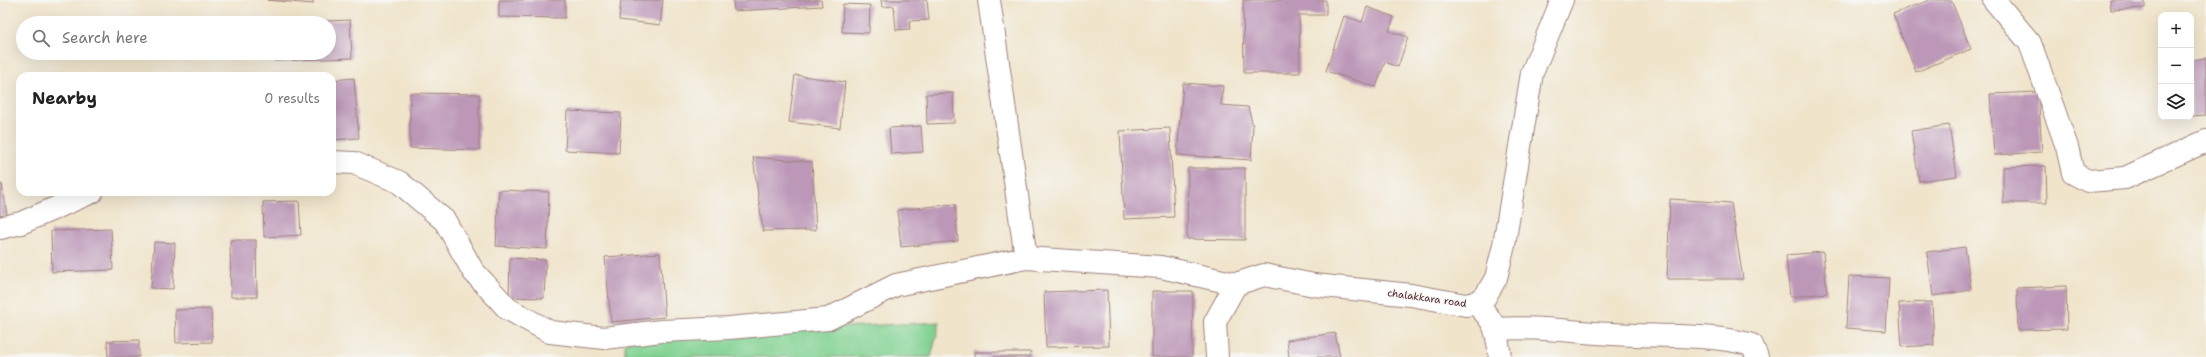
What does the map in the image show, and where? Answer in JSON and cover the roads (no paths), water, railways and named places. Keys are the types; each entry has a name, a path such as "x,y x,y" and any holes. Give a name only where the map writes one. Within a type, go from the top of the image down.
{"street":[{"path":"989,0 1026,258"},
{"name":"chalakkara road","path":"1236,284 1264,274 1314,285 1411,295 1466,305 1474,303 1485,297 1496,278 1504,245 1532,73 1562,0"},
{"path":"1994,0 2030,43 2066,147 2073,173 2088,181 2125,178 2206,141"},
{"path":"336,162 354,163 399,182 445,221 474,271 508,309 550,332 604,338 661,331 729,328 828,318 896,285 1026,258 1161,267 1236,284 1215,322 1217,357"},
{"path":"0,228 21,223 83,196"},
{"path":"1474,303 1490,317 1496,329 1500,357"},
{"path":"1496,329 1545,328 1610,334 1732,340 1752,345 1757,357"}]}
